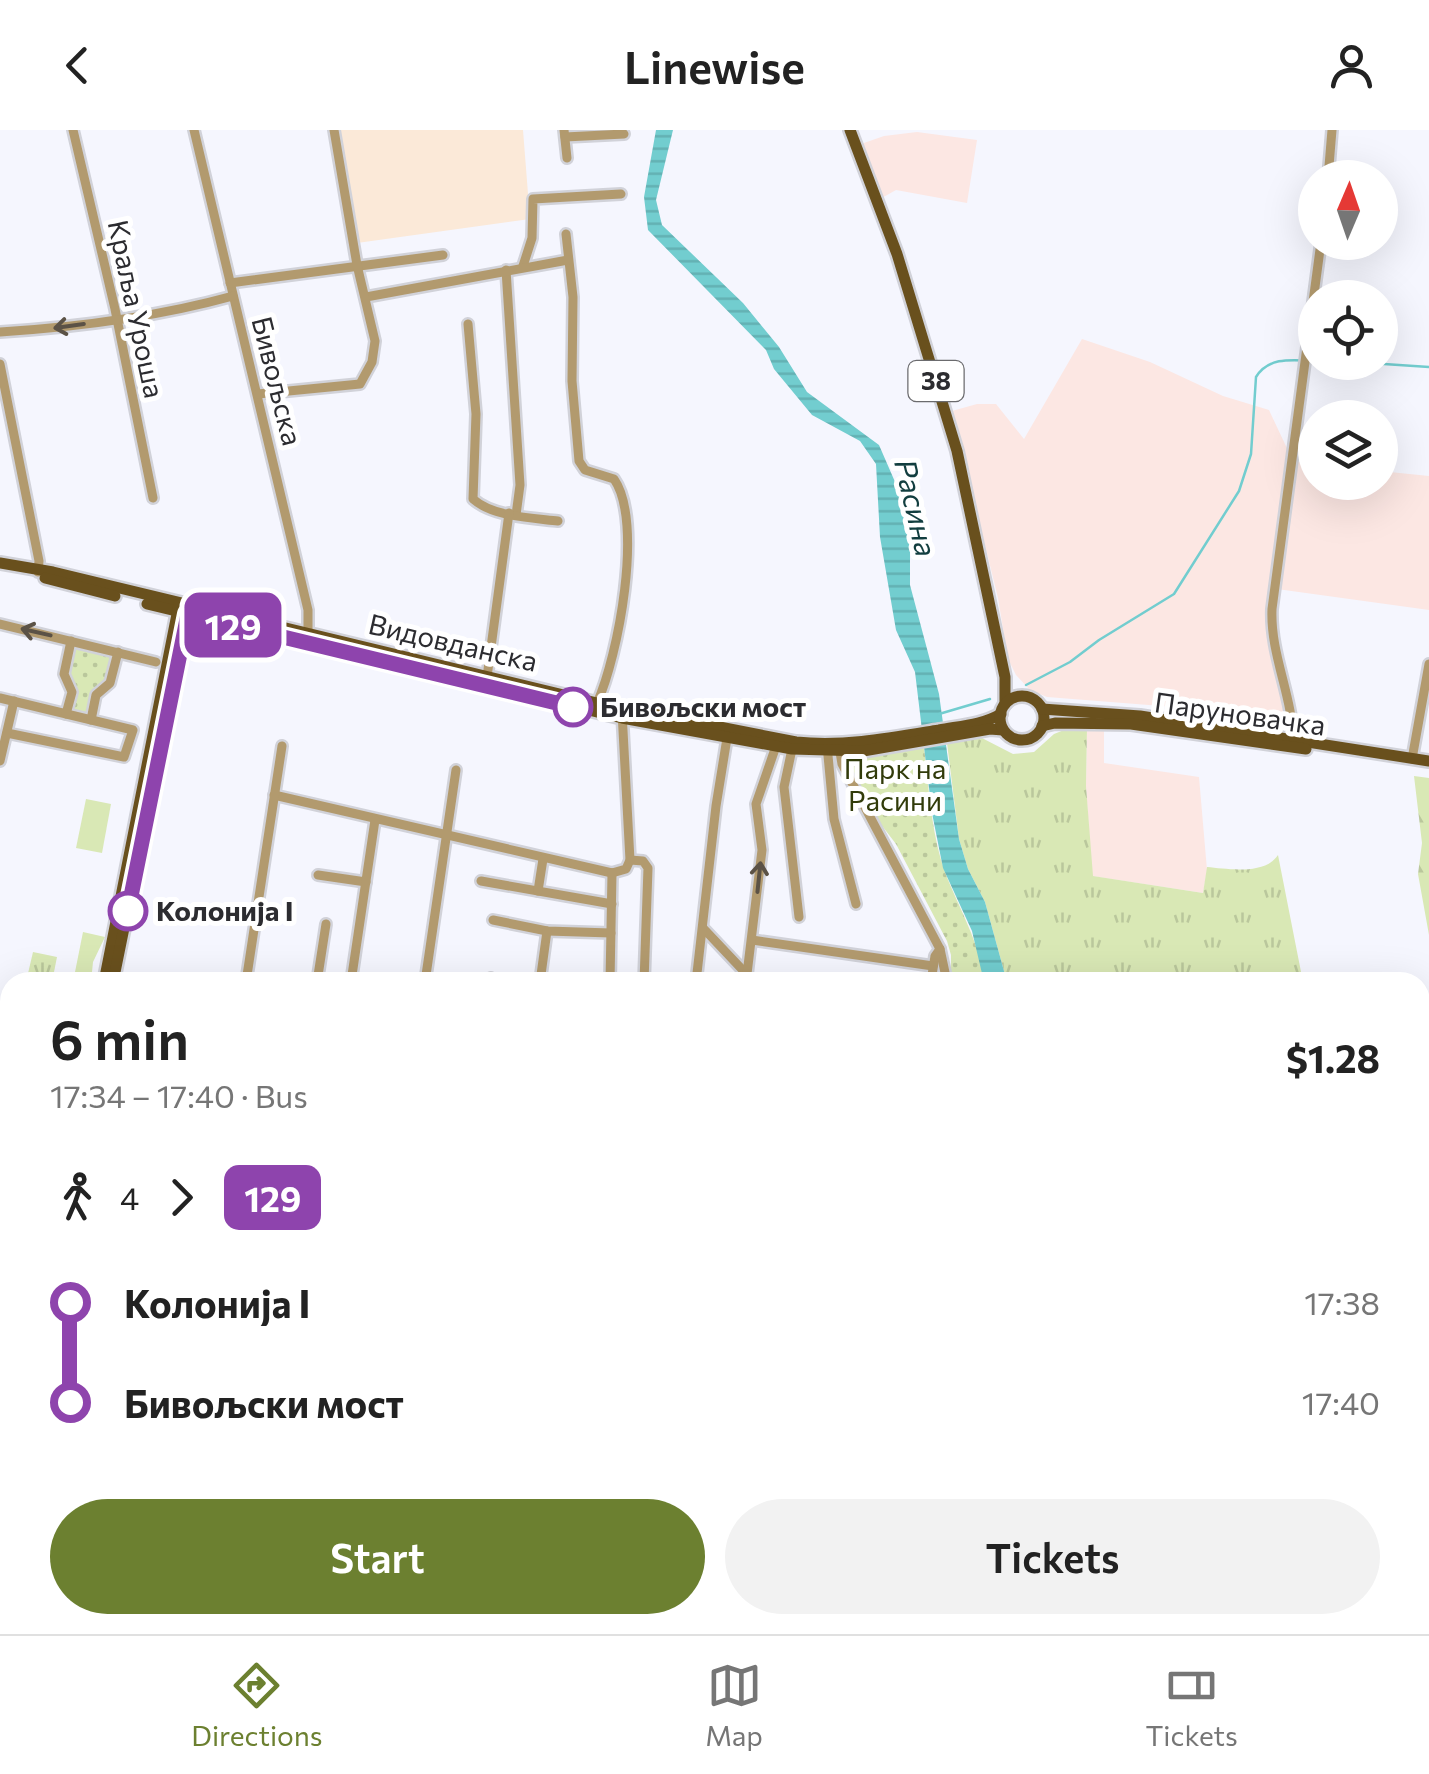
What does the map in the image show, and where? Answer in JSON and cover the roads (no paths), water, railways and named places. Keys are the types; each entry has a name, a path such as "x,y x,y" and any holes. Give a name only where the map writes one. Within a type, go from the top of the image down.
{"main road":[{"name":"38","path":"850,130 897,254 957,452 1005,676 1004,730"},
{"name":"Видовданска","path":"0,563 38,572 53,580 598,704 622,713"},
{"path":"106,972 184,609"},
{"path":"115,972 184,609"},
{"name":"38","path":"1005,676 1022,697 1034,700 1042,710"},
{"name":"Видовданска","path":"478,678 792,750 880,744 978,727"},
{"path":"978,727 1022,697"},
{"name":"Паруновачка","path":"1042,710 1126,714 1429,764"},
{"path":"978,727 1004,730 1010,737 1022,740 1036,735 1042,726 1042,710"},
{"name":"Паруновачка","path":"1042,726 1132,724 1412,758 1429,764"},
{"name":"Видовданска","path":"728,734 833,749"}],"street":[{"name":"Краља Уроша","path":"73,130 112,293 153,498"},
{"name":"Бивољска","path":"194,130 308,610 308,639"},
{"path":"258,394 346,387 363,381 376,346 357,265 334,130"},
{"path":"1330,160 1332,130"},
{"path":"567,158 564,134 624,134"},
{"path":"523,266 532,238 533,198 621,194"},
{"path":"566,234 579,460 585,470 614,479 625,508 623,610 598,704"},
{"path":"230,283 443,254"},
{"path":"366,297 568,260"},
{"name":"Паруновачка","path":"1293,743 1271,637 1318,260"},
{"path":"478,678 520,485 506,270"},
{"path":"0,332 169,313 234,296"},
{"path":"468,324 476,414 474,498 480,504 512,514 558,521"},
{"path":"0,364 40,561 38,572"},
{"path":"0,624 156,662"},
{"path":"66,714 72,692 64,674 72,641"},
{"path":"91,720 96,694 110,683 118,652"},
{"path":"1412,758 1429,664"},
{"path":"0,698 133,730 124,757 7,733"},
{"path":"0,761 14,701"},
{"path":"274,795 612,873 626,868 630,860 622,713"},
{"path":"697,972 728,734"},
{"path":"247,972 282,746"},
{"path":"751,972 762,836 756,804 776,746"},
{"path":"833,749 834,819 856,904"},
{"path":"833,749 940,949 945,972"},
{"path":"792,750 784,787 798,918"},
{"path":"426,972 456,770"},
{"path":"352,972 375,820"},
{"path":"538,891 543,859"},
{"path":"630,860 643,862 648,868 644,972"},
{"path":"610,972 612,873"},
{"path":"318,875 366,882"},
{"path":"481,881 612,904"},
{"path":"493,920 547,931 612,933"},
{"path":"319,972 326,924"},
{"path":"703,928 745,972"},
{"path":"541,972 547,931"},
{"path":"752,940 933,966"},
{"path":"933,972 940,949"}],"water":[{"path":"656,130 673,130 656,200 662,225 743,303 779,347 807,392 879,445 902,498 910,535 910,585 939,694 959,839 968,869 985,902 1004,972 982,972 972,931 943,868 932,813 915,672 896,630 880,537 876,464 860,441 812,415 774,369 766,350 648,230 644,197"}],"waterway":[{"path":"1026,685 1070,662 1174,594 1239,491 1251,454 1256,377 1275,362 1298,360"},
{"path":"1398,365 1429,367"},
{"path":"939,714 990,699"}],"place":[{"name":"Бивољски мост","path":"573,707"},
{"name":"Колонија I","path":"128,911"}],"water label":[{"name":"Расина","path":"915,508"}],"park label":[{"name":"Парк на Расини","path":"895,785"}]}
